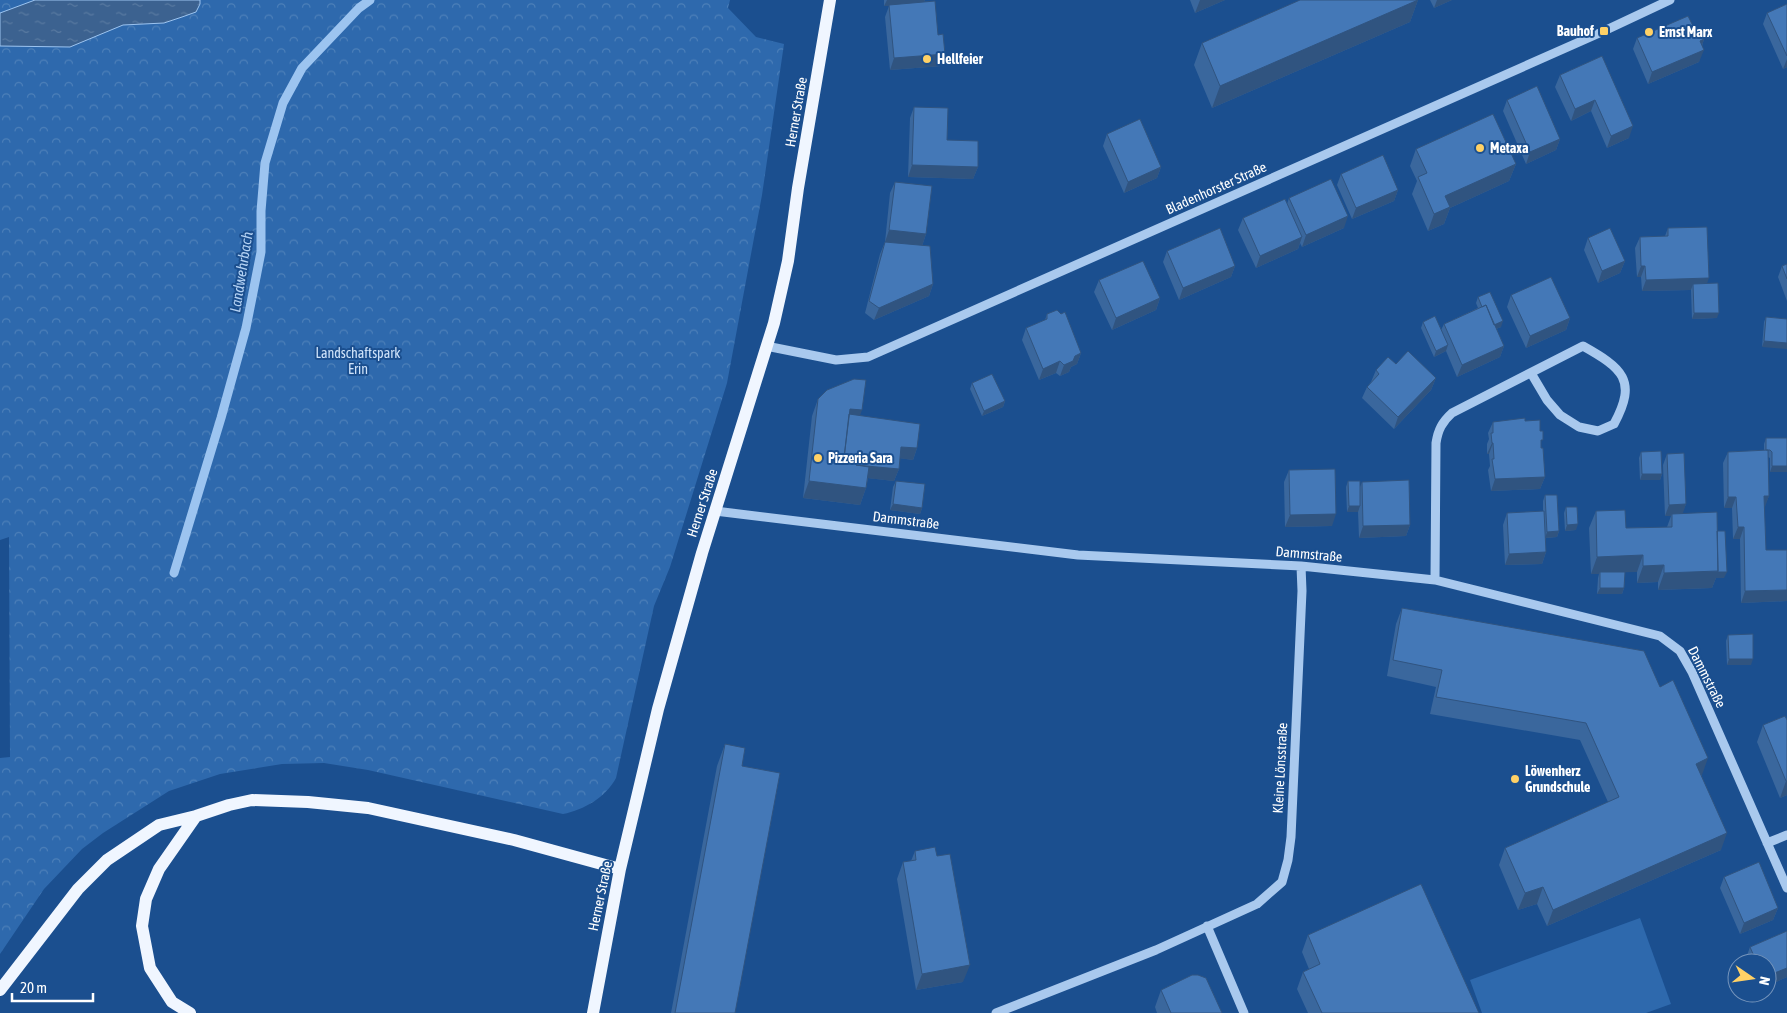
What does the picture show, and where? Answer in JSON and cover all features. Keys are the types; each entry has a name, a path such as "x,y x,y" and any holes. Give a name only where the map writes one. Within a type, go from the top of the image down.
{"main road":[{"name":"Herner Straße","path":"593,1013 620,869 658,709 715,512 774,323 788,261 798,188 830,0"},
{"path":"0,990 78,889 106,860 159,825 252,800 308,802 368,808 514,840 620,869"},
{"path":"190,1013 172,1002 150,968 142,926 146,899 159,869 196,816"}],"street":[{"name":"Bladenhorster Straße","path":"766,346 836,360 868,357 1670,0"},
{"path":"1435,580 1436,443 1443,421 1452,413 1583,346 1618,368 1626,389 1622,409 1614,424 1598,431 1579,427 1560,416 1547,400 1531,373"},
{"name":"Dammstraße","path":"715,512 1078,555 1301,566 1435,580 1660,636 1680,651 1692,672 1787,888"},
{"name":"Kleine Lönsstraße","path":"996,1013 1156,950 1257,904 1282,882 1288,860 1291,828 1302,591 1301,566"},
{"path":"1767,843 1787,835"},
{"path":"1207,926 1244,1013"}],"green space":[{"name":"Landschaftspark Erin","path":"0,0 730,0 728,8 756,37 784,44 762,195 727,383 670,567 654,606 616,778 612,785 594,802 563,814 368,770 324,763 282,764 220,774 169,791 103,833 82,849 44,889 0,954 0,758 10,757 9,537 0,540"},
{"path":"1640,918 1671,1004 1646,1013 1482,1013 1470,980"}],"water":[{"path":"35,0 200,0 200,4 196,12 164,23 123,25 70,47 0,46 0,13"}],"building":[{"path":"1300,0 1418,0 1220,86 1202,43"},
{"path":"935,1 938,35 943,34 945,54 894,58 889,5"},
{"path":"1787,4 1787,56 1767,13"},
{"path":"1688,16 1695,30 1700,28 1704,39 1700,41 1704,50 1652,72 1637,38"},
{"path":"1602,56 1633,126 1611,136 1595,100 1575,109 1560,75"},
{"path":"1537,86 1560,139 1530,152 1507,100"},
{"path":"914,107 948,108 947,140 978,141 978,167 912,165"},
{"path":"1493,114 1516,164 1445,196 1450,207 1434,214 1418,177 1427,173 1416,149"},
{"path":"1140,119 1161,167 1128,182 1107,134"},
{"path":"1383,155 1398,190 1356,208 1341,174"},
{"path":"1331,179 1348,216 1306,235 1289,198"},
{"path":"895,182 932,186 926,234 889,230"},
{"path":"1285,199 1302,237 1260,256 1243,218"},
{"path":"1707,227 1709,278 1646,280 1645,266 1641,266 1640,237 1668,236 1668,228"},
{"path":"1220,228 1235,266 1183,288 1167,251"},
{"path":"1610,228 1625,261 1602,271 1588,238"},
{"path":"885,242 930,246 933,284 879,308 869,301"},
{"path":"1143,261 1160,298 1116,318 1099,280"},
{"path":"1787,264 1787,279 1782,266"},
{"path":"1551,277 1570,318 1530,336 1511,295"},
{"path":"1718,283 1719,313 1694,313 1693,284"},
{"path":"1490,292 1503,321 1494,325 1486,305 1482,307 1478,297"},
{"path":"1486,305 1504,346 1462,365 1444,324"},
{"path":"1057,310 1061,314 1065,312 1081,353 1075,356 1073,361 1064,365 1060,361 1043,369 1026,328 1047,319 1047,314"},
{"path":"1435,316 1448,345 1436,351 1423,322"},
{"path":"1766,317 1787,319 1787,343 1764,341"},
{"path":"1408,351 1436,378 1398,417 1367,387 1379,374 1376,370 1388,357 1396,364"},
{"path":"992,374 1005,401 984,411 972,383"},
{"path":"854,379 866,380 862,410 850,409 844,458 856,459 856,465 869,467 866,488 809,481 818,399 827,390"},
{"path":"849,414 920,424 917,448 901,447 899,469 856,465 856,459 844,458"},
{"path":"1525,418 1525,421 1540,420 1540,431 1543,431 1541,448 1543,448 1545,477 1495,479 1491,433 1493,433 1493,422"},
{"path":"1766,438 1787,438 1787,466 1772,466 1772,452 1766,450"},
{"path":"1768,450 1769,496 1764,496 1766,550 1787,550 1787,590 1745,591 1744,527 1738,527 1736,497 1728,497 1728,452"},
{"path":"1661,451 1662,474 1642,474 1641,452"},
{"path":"1684,453 1686,504 1669,505 1667,454"},
{"path":"1335,469 1336,514 1290,515 1289,470"},
{"path":"1409,480 1410,525 1363,526 1362,482"},
{"path":"896,481 925,484 922,508 893,504"},
{"path":"1348,481 1360,481 1360,506 1349,506"},
{"path":"1545,495 1557,495 1559,531 1547,532"},
{"path":"1566,507 1577,507 1578,524 1567,525"},
{"path":"1625,510 1626,528 1672,527 1672,514 1717,512 1718,571 1664,573 1664,565 1643,566 1643,555 1597,557 1596,511"},
{"path":"1544,511 1546,552 1509,554 1507,513"},
{"path":"1717,531 1725,531 1727,572 1718,572"},
{"path":"1600,572 1625,572 1624,588 1600,588"},
{"path":"1402,608 1644,651 1660,687 1673,680 1708,758 1696,764 1727,833 1553,910 1543,887 1525,893 1505,848 1619,797 1586,723 1436,697 1442,670 1393,660"},
{"path":"1753,634 1753,659 1729,659 1728,635"},
{"path":"1785,716 1787,720 1787,781 1763,725"},
{"path":"725,744 745,748 742,766 780,773 735,1013 675,1013"},
{"path":"935,847 937,856 950,854 970,965 922,974 903,862 916,860 915,851"},
{"path":"1759,862 1778,908 1744,923 1724,877"},
{"path":"1421,884 1479,1013 1322,1013 1303,972 1320,964 1308,935"},
{"path":"1787,931 1787,968 1777,972 1777,953 1753,953 1750,947"},
{"path":"1192,975 1206,978 1222,1013 1171,1013 1161,990"}],"waterway":[{"name":"Landwehrbach","path":"174,573 246,328 261,252 261,211 265,163 283,103 302,68 359,8 370,0"}],"place":[{"name":"Bauhof","path":"1604,31"},
{"name":"Ernst Marx","path":"1649,32"},
{"name":"Hellfeier","path":"927,59"},
{"name":"Metaxa","path":"1480,148"},
{"name":"Pizzeria Sara","path":"818,458"},
{"name":"Löwenherz Grundschule","path":"1515,779"}]}
